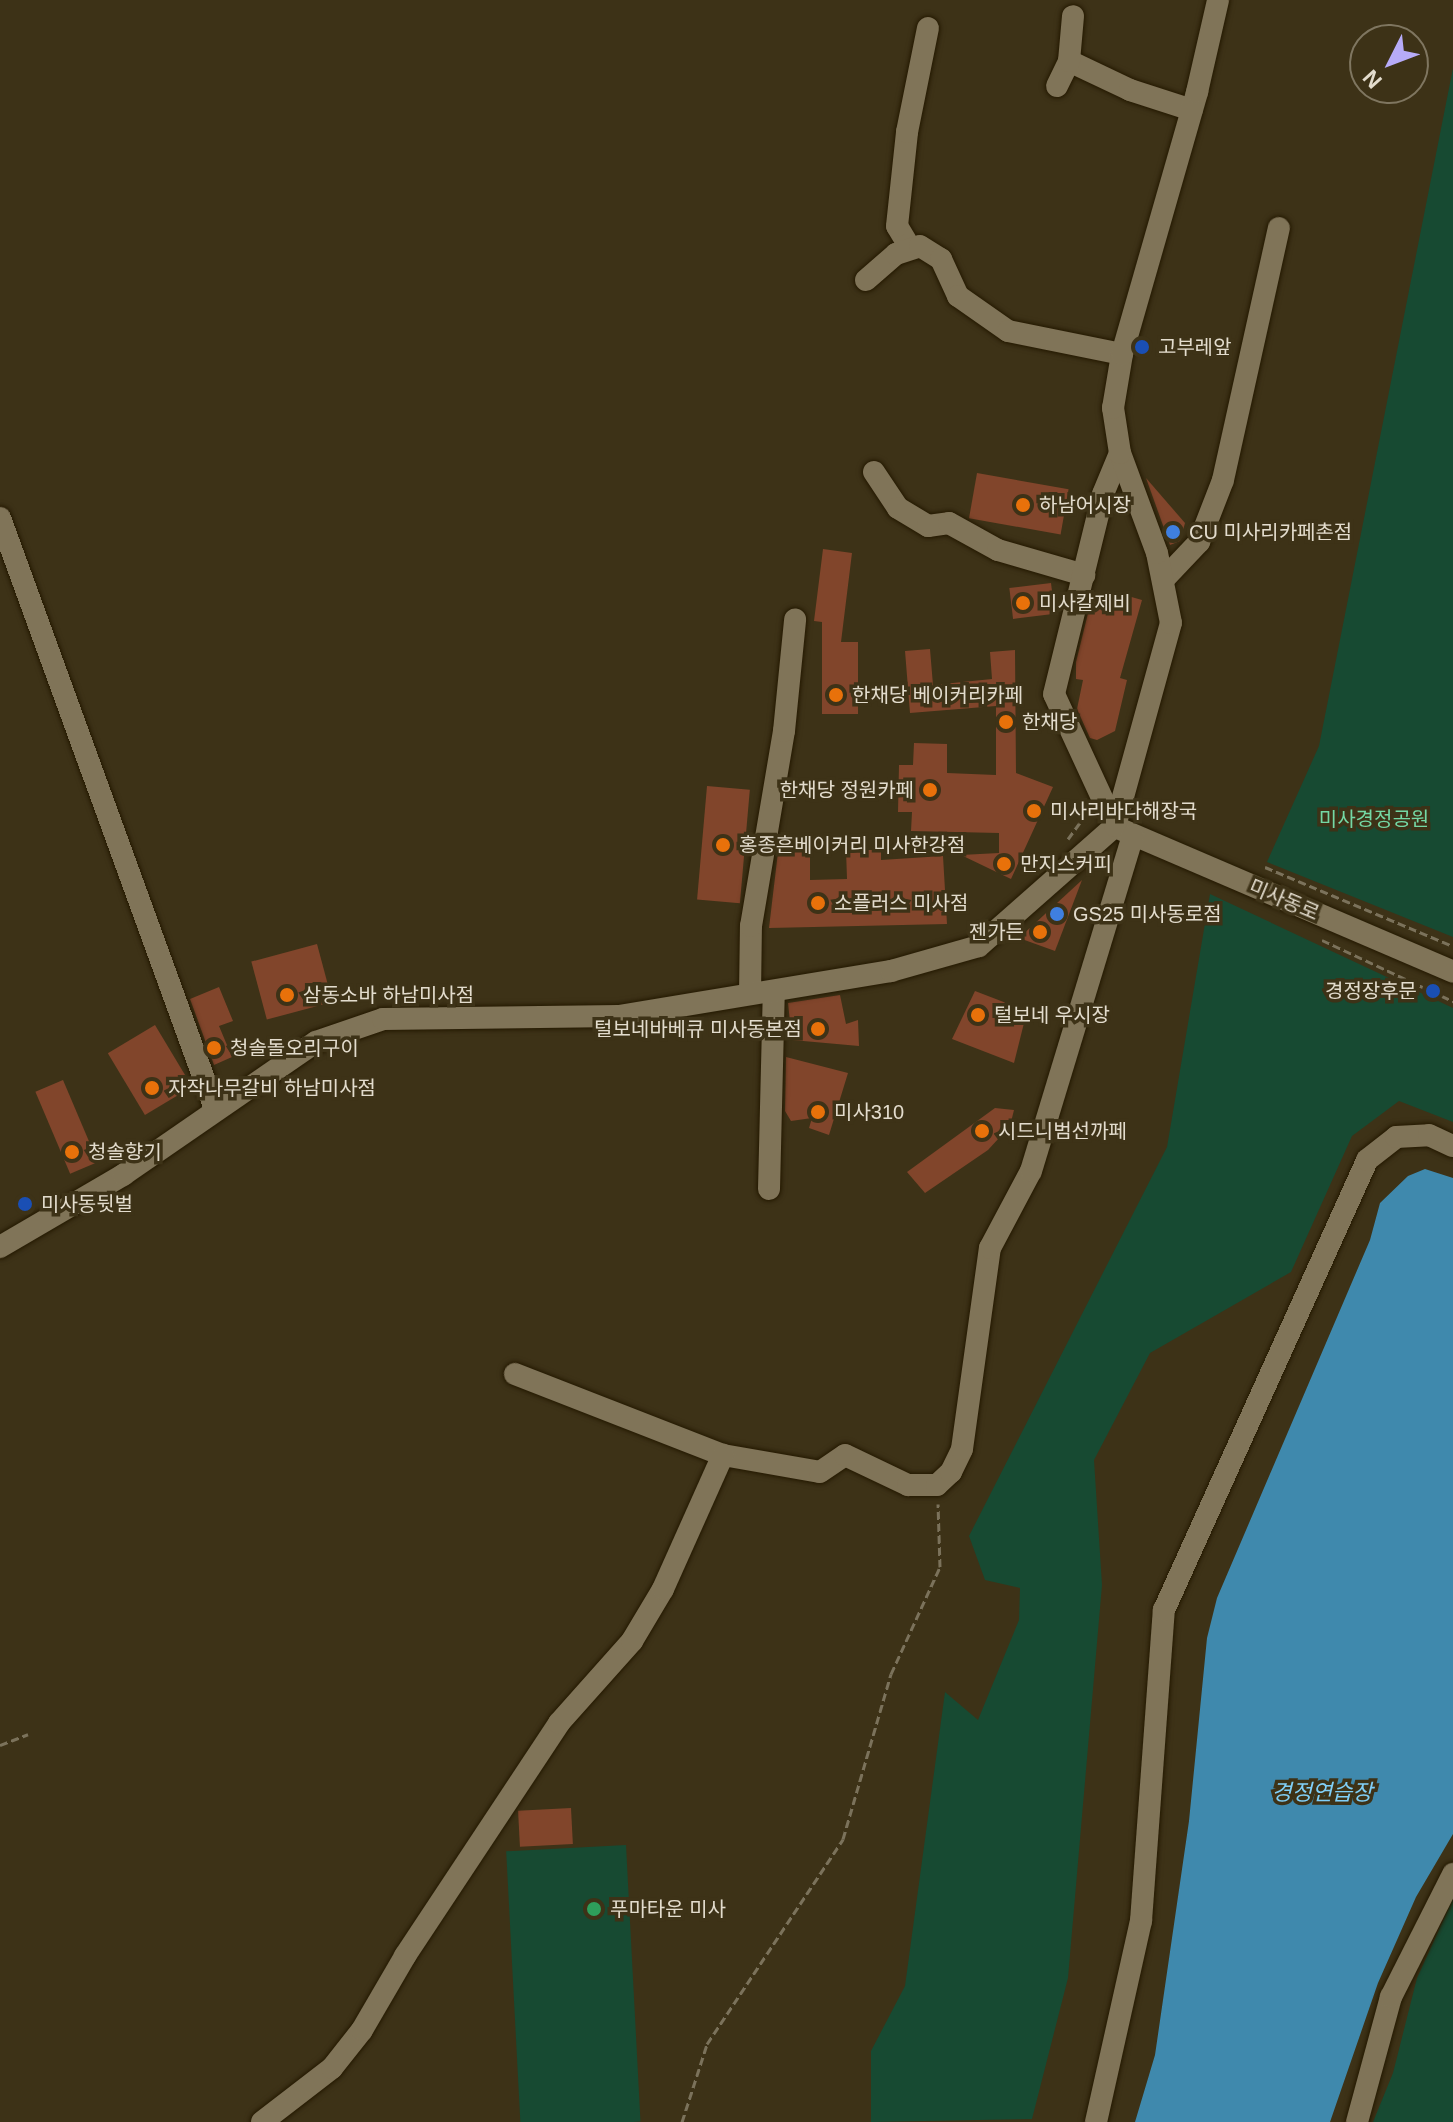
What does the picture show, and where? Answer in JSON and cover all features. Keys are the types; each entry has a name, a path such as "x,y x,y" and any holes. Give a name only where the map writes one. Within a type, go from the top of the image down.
{"street":[{"path":"515,1374 723,1455 820,1472 845,1455 908,1485 937,1485 951,1472 962,1449 990,1248 1031,1171 1124,831 1166,651 1171,623 1164,579 1120,453 1113,408 1122,354 1192,110 1218,0"},
{"path":"1057,86 1069,61 1073,16"},
{"path":"928,28 907,132 897,226 909,246 933,251 958,296 1008,331 1122,354"},
{"path":"1069,61 1130,90 1192,110"},
{"path":"1164,579 1199,542 1223,480 1279,228"},
{"path":"866,280 909,246"},
{"path":"1120,453 1103,494 1054,694 1124,831"},
{"path":"874,472 898,508 928,526 949,523 998,550 1084,575"},
{"path":"0,518 215,1109"},
{"path":"750,994 751,926 784,731 795,620"},
{"path":"0,1247 123,1175 316,1042 383,1019 619,1016 891,971 979,946 1124,831"},
{"name":"미사동로","path":"1124,831 1453,972"},
{"path":"769,1189 774,991"},
{"path":"1096,2122 1141,1921 1164,1610 1367,1160 1396,1137 1429,1135 1453,1146"},
{"path":"262,2122 332,2068 362,2030 559,1723 632,1641 663,1589 723,1455"},
{"path":"1357,2122 1391,1997 1453,1874"}],"path":[{"path":"1254,863 1453,946"},
{"path":"1310,934 1453,1001"},
{"path":"682,2122 707,2044 843,1839 891,1674 940,1567 937,1485"},
{"path":"0,1745 28,1734"}],"green space":[{"name":"미사경정공원","path":"1453,68 1453,937 1267,862 1319,746"},
{"path":"1210,894 1453,1008 1453,1122 1399,1101 1352,1136 1291,1272 1150,1353 1094,1460 1102,1585 1068,1978 1032,2119 871,2122 871,2051 905,1986 945,1692 978,1720 1019,1620 1020,1588 985,1580 969,1536 1167,1147"},
{"path":"626,1845 640,2122 520,2122 506,1851"},
{"path":"1453,1899 1453,2122 1373,2122 1393,2073 1417,1978"}],"water":[{"name":"경정연습장","path":"1425,1169 1453,1178 1453,1834 1416,1897 1378,1983 1330,2122 1135,2122 1155,2055 1189,1821 1207,1638 1217,1598 1370,1240 1380,1203 1408,1176"}],"building":[{"path":"977,473 1069,489 1061,534 969,518"},
{"path":"1146,478 1185,523 1180,541 1170,545"},
{"path":"823,549 852,553 841,642 858,642 858,714 822,714 822,622 814,621"},
{"path":"1051,583 1055,614 1013,619 1009,588"},
{"path":"1128,596 1142,600 1120,678 1127,680 1115,731 1097,740 1090,738 1077,709 1083,680 1076,679 1076,662 1091,601 1123,610"},
{"path":"930,649 933,685 992,679 990,652 1015,650 1016,773 1053,787 1011,879 961,855 999,853 999,833 911,831 912,812 898,812 899,765 913,765 914,743 947,744 947,773 996,775 996,706 910,713 905,651"},
{"name":"홍종흔베이커리 미사한강점","path":"707,786 750,790 740,903 697,900"},
{"path":"846,850 881,850 881,860 943,856 947,924 769,928 778,852 810,852 810,880 847,879"},
{"path":"1082,880 1055,951 1019,938"},
{"path":"317,944 333,1002 267,1020 251,962"},
{"path":"219,987 233,1021 219,1026 232,1057 214,1065 190,999"},
{"path":"975,991 1027,1011 1014,1063 952,1039"},
{"path":"840,995 846,1024 858,1020 859,1046 792,1040 788,1003"},
{"path":"155,1025 192,1087 145,1115 108,1053"},
{"path":"786,1057 848,1073 829,1135 809,1128 812,1118 791,1121 785,1111"},
{"path":"63,1080 98,1162 70,1174 35,1092"},
{"path":"995,1108 1014,1110 1010,1126 988,1150 925,1193 907,1172"},
{"path":"571,1808 573,1844 520,1847 518,1811"}],"place":[{"name":"고부레앞","path":"1142,347"},
{"name":"하남어시장","path":"1023,505"},
{"name":"CU 미사리카페촌점","path":"1173,532"},
{"name":"미사칼제비","path":"1023,603"},
{"name":"한채당 베이커리카페","path":"836,695"},
{"name":"한채당","path":"1006,722"},
{"name":"한채당 정원카페","path":"930,790"},
{"name":"미사리바다해장국","path":"1034,811"},
{"name":"홍종흔베이커리 미사한강점","path":"723,845"},
{"name":"만지스커피","path":"1004,864"},
{"name":"소플러스 미사점","path":"818,903"},
{"name":"GS25 미사동로점","path":"1057,914"},
{"name":"젠가든","path":"1040,932"},
{"name":"경정장후문","path":"1433,991"},
{"name":"삼동소바 하남미사점","path":"287,995"},
{"name":"털보네 우시장","path":"978,1015"},
{"name":"털보네바베큐 미사동본점","path":"818,1029"},
{"name":"청솔돌오리구이","path":"214,1048"},
{"name":"자작나무갈비 하남미사점","path":"152,1088"},
{"name":"미사310","path":"818,1112"},
{"name":"시드니범선까페","path":"982,1131"},
{"name":"청솔향기","path":"72,1152"},
{"name":"미사동뒷벌","path":"25,1204"},
{"name":"푸마타운 미사","path":"594,1909"}]}
